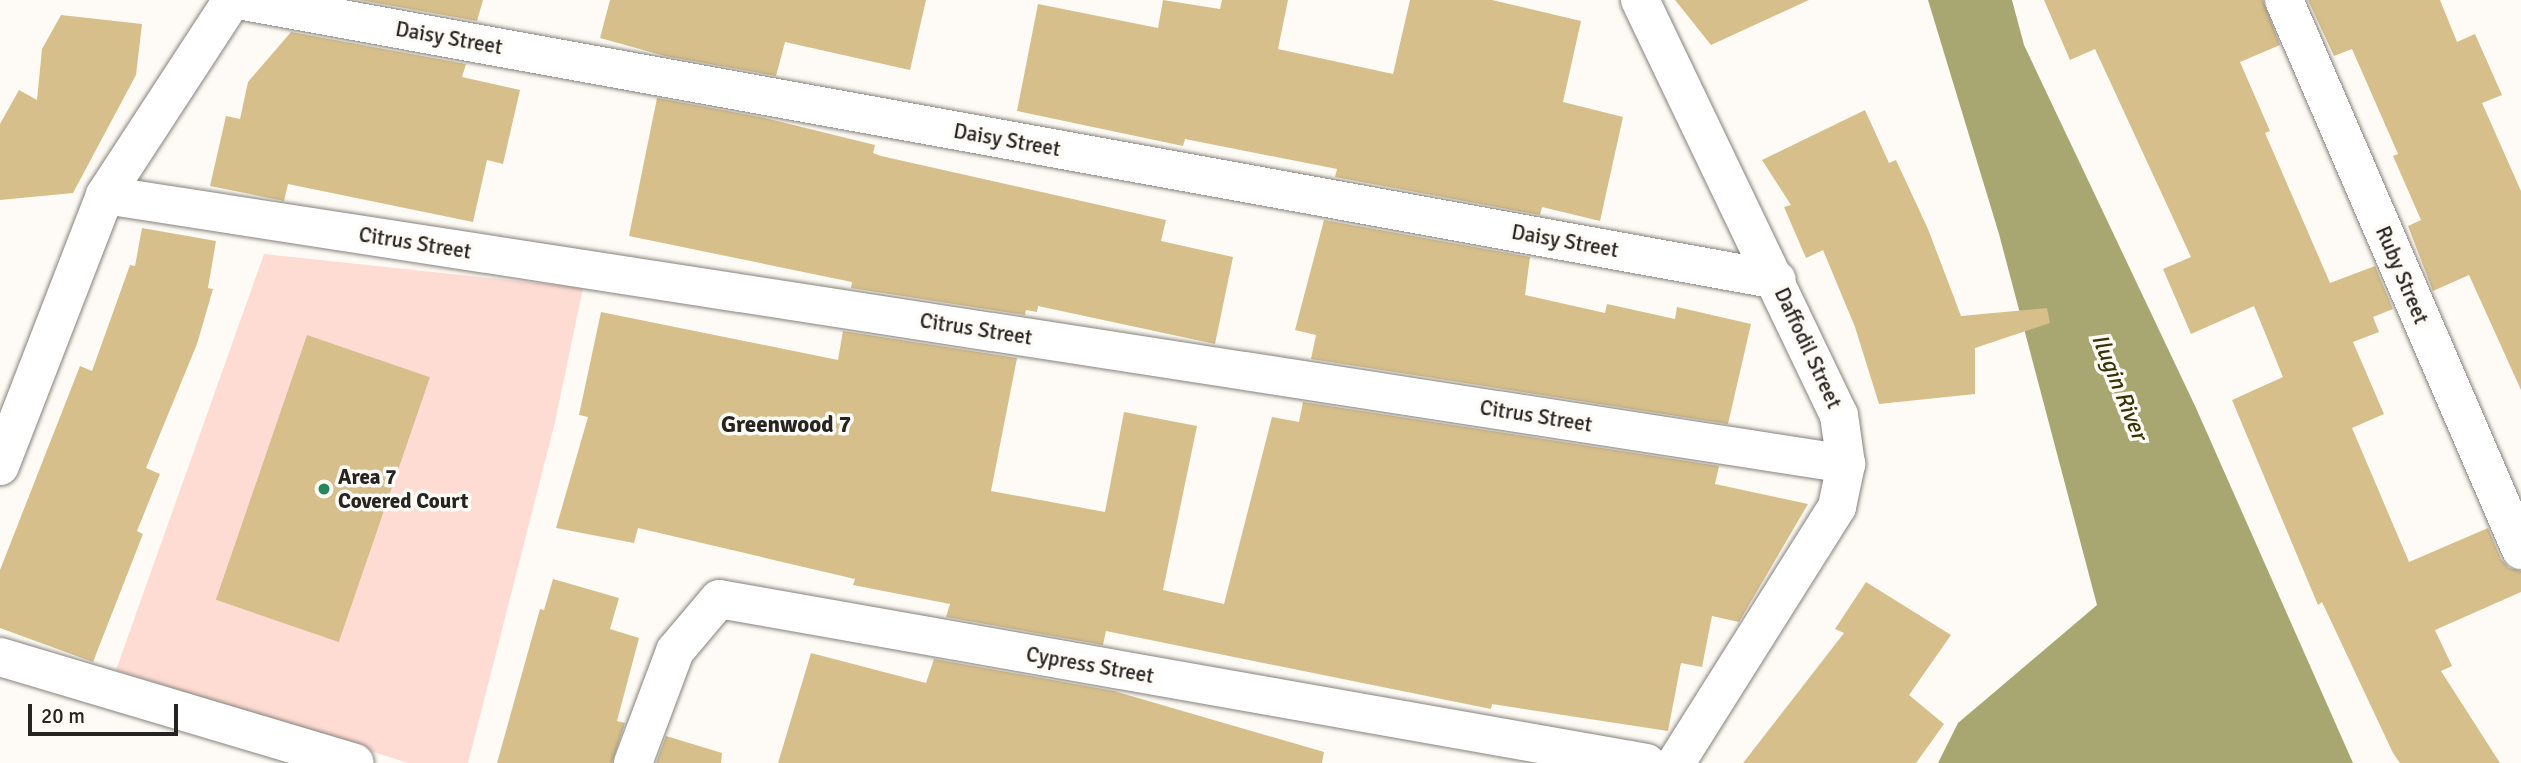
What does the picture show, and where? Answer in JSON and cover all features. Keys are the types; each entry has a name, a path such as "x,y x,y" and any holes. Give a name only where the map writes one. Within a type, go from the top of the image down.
{"street":[{"path":"0,466 105,195 232,0"},
{"name":"Daisy Street","path":"238,0 1777,280"},
{"name":"Daffodil Street","path":"1640,0 1777,280 1839,415 1846,464 1837,507 1676,763"},
{"name":"Ruby Street","path":"2284,0 2521,550"},
{"name":"Citrus Street","path":"105,195 1846,464"},
{"name":"Cypress Street","path":"633,763 676,651 719,599 1647,763"},
{"path":"0,657 355,763"}],"shaded area":[{"path":"264,254 583,288 555,422 468,763 408,763 116,670"}],"water":[{"name":"Ilugin River","path":"1928,0 2012,0 2024,45 2196,408 2353,763 1938,763 1958,723 2097,605 1999,234"}],"building":[{"path":"360,0 483,0 477,21"},
{"path":"610,0 926,0 910,70 785,42 776,76 665,56 600,38"},
{"path":"1163,0 1220,9 1222,0 1288,0 1278,49 1393,74 1410,0 1492,0 1581,21 1563,102 1623,117 1600,221 1542,207 1540,215 1335,177 1337,169 1185,139 1183,146 1017,111 1038,4 1158,28"},
{"path":"1675,0 1809,0 1711,45"},
{"path":"2044,0 2263,0 2280,45 2240,62 2270,131 2265,133 2330,283 2375,266 2393,309 2373,317 2379,332 2353,342 2384,414 2352,428 2409,562 2488,528 2501,559 2509,568 2521,571 2521,592 2435,630 2452,666 2441,671 2500,763 2400,763 2393,753 2322,602 2318,605 2232,400 2283,377 2254,306 2191,334 2163,269 2191,257 2095,49 2070,60"},
{"path":"2308,0 2440,0 2457,42 2475,34 2502,95 2482,103 2521,191 2521,390 2469,275 2433,291 2408,226 2421,220 2393,156 2398,154 2352,49 2334,56"},
{"path":"61,15 142,24 136,75 73,193 0,200 0,124 19,90 37,100 42,49"},
{"path":"291,32 466,64 462,77 520,90 503,164 487,160 473,222 288,184 284,201 210,186 226,116 240,119 248,82"},
{"path":"657,98 765,118 875,145 873,153 881,156 1166,220 1161,241 1233,257 1215,344 1038,306 1037,312 1026,310 1025,315 851,288 852,282 629,236"},
{"path":"1865,110 1889,163 1896,160 1928,229 1961,316 2047,308 2050,323 1975,348 1975,394 1879,404 1855,327 1823,250 1806,258 1784,207 1791,205 1762,160"},
{"path":"1324,220 1530,257 1525,295 1605,313 1607,304 1675,319 1677,307 1751,324 1728,424 1311,359 1316,335 1295,330"},
{"path":"142,228 216,241 208,288 213,289 197,344 146,468 160,474 137,531 143,534 93,662 0,628 0,570 80,366 92,371 130,265 135,266"},
{"path":"601,312 838,360 843,331 1017,358 991,491 1105,512 1124,412 1197,426 1163,590 1224,604 1272,417 1299,422 1303,402 1719,466 1715,484 1808,504 1739,622 1712,616 1702,667 1681,663 1668,731 1492,704 1491,709 1106,631 1103,645 946,617 950,604 853,585 855,579 638,528 634,543 556,528 588,417 579,415"},
{"name":"Area 7 Covered Court","path":"307,335 430,377 339,642 216,600"},
{"path":"553,579 619,598 610,629 639,638 617,721 625,723 612,763 497,763 540,609 544,610"},
{"path":"1866,582 1951,635 1909,695 1944,724 1916,763 1743,763 1844,633 1835,629"},
{"path":"811,653 926,683 934,659 1114,691 1324,752 1322,763 778,763"},
{"path":"666,736 722,753 721,763 656,763"}],"place":[{"name":"Area 7 Covered Court","path":"324,489"}],"district":[{"name":"Greenwood 7","path":"786,425"}]}
